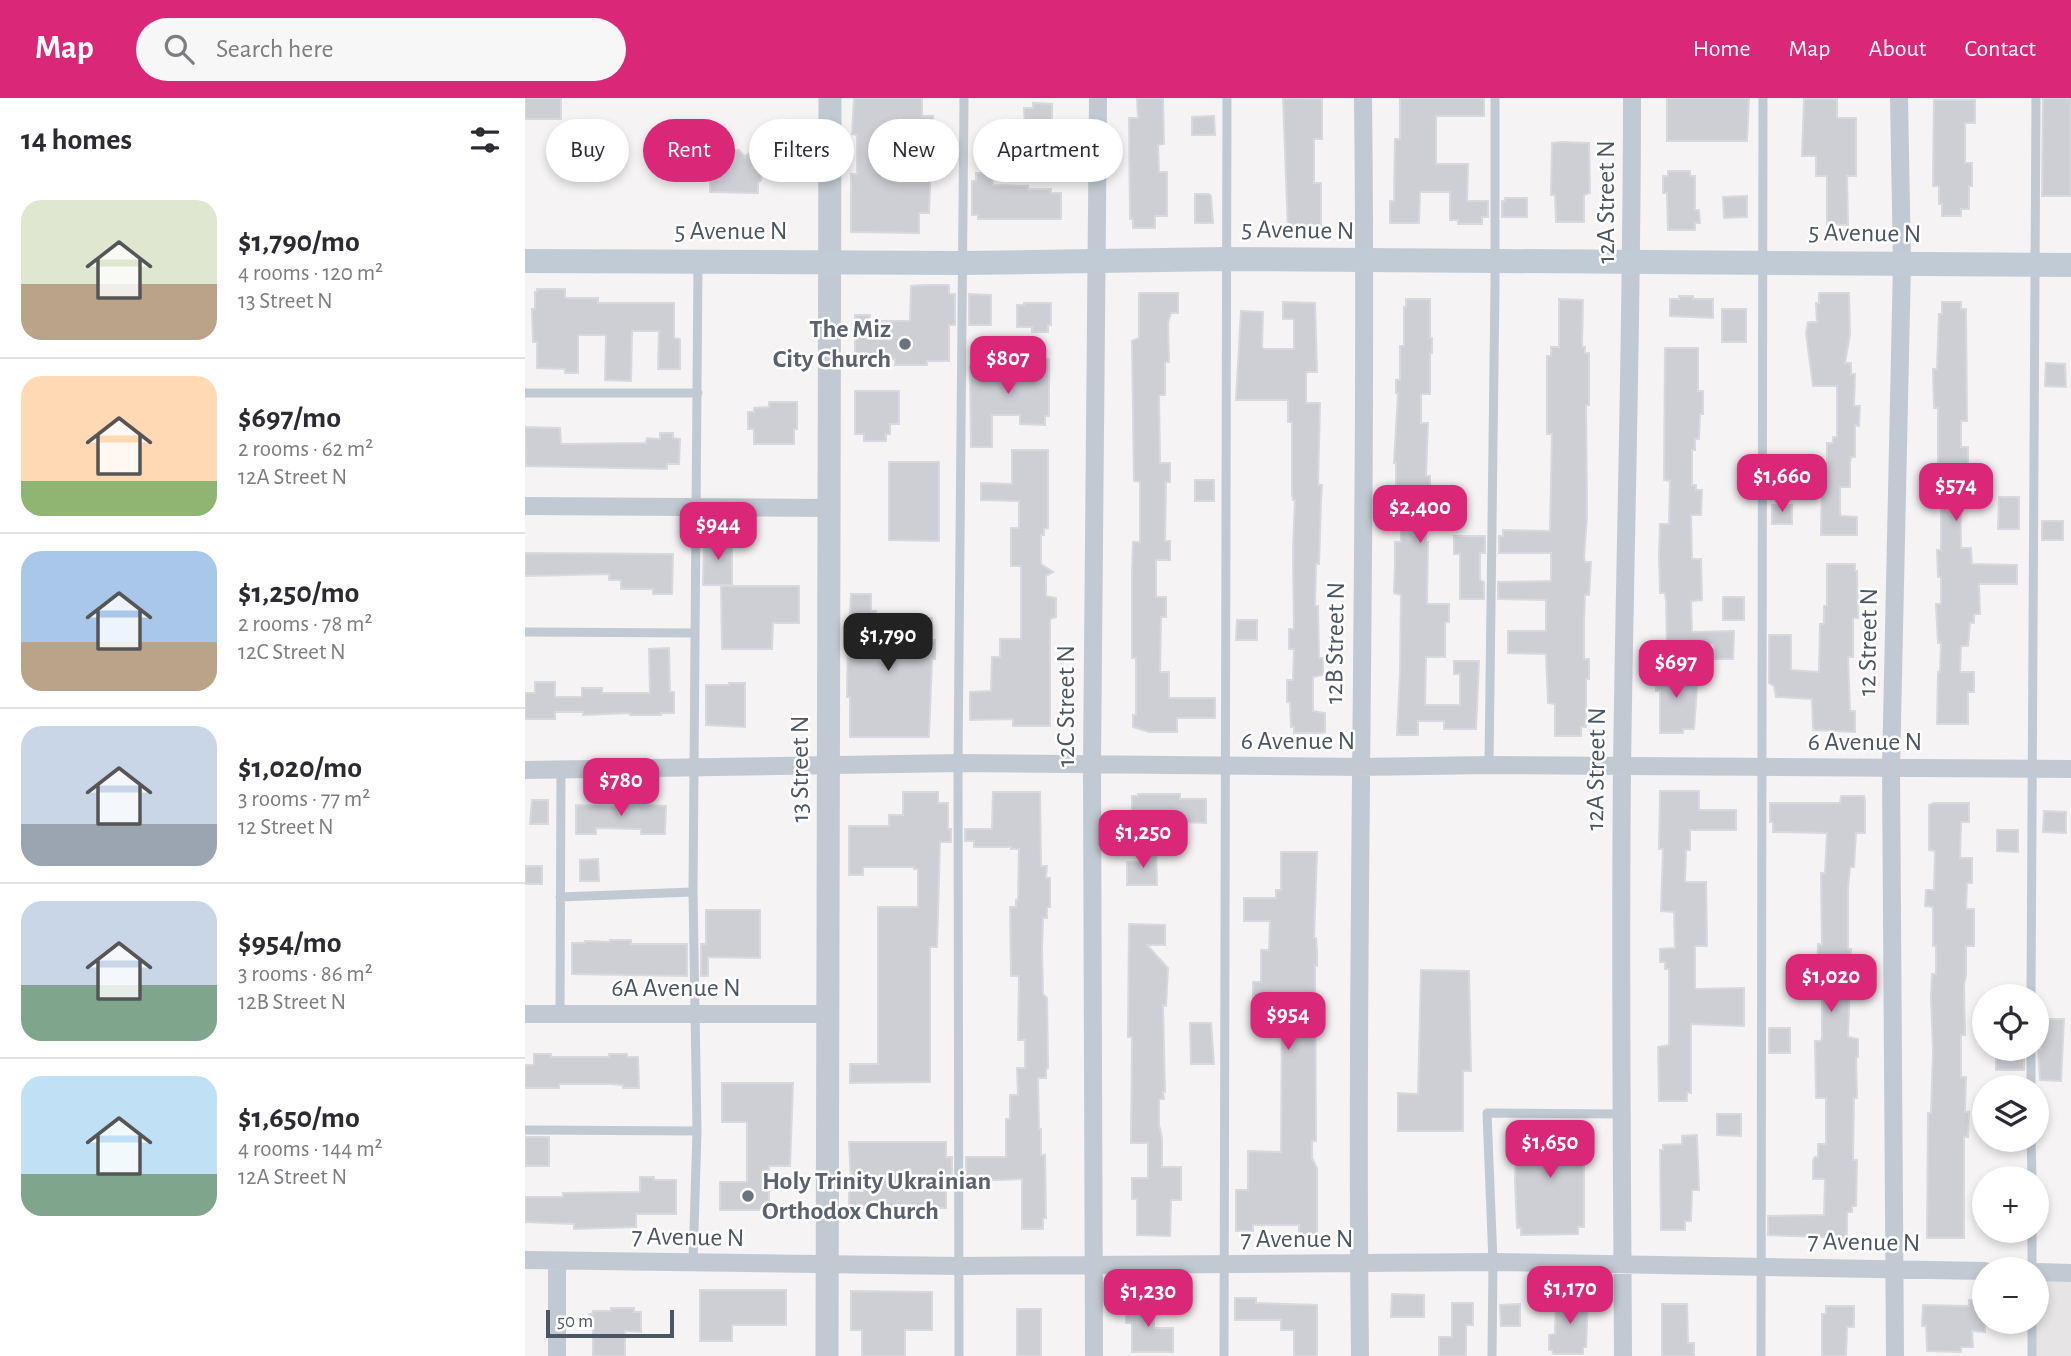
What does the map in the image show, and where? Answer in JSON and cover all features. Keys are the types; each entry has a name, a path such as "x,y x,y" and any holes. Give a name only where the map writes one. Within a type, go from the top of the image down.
{"main road":[{"name":"5 Avenue N","path":"525,261 964,263 1227,259 2071,265"}],"street":[{"name":"13 Street N","path":"827,1356 830,98"},
{"name":"12C Street N","path":"1094,1356 1092,766 1098,98"},
{"name":"12B Street N","path":"1360,1356 1360,767 1365,261 1363,98"},
{"name":"12A Street N","path":"1623,1356 1620,1114 1622,767 1632,261 1632,98"},
{"name":"12 Street N","path":"1895,1356 1891,768 1902,264 1899,98"},
{"path":"525,506 829,508"},
{"name":"6 Avenue N","path":"525,770 828,763 2071,769"},
{"name":"6A Avenue N","path":"525,1014 828,1014"},
{"name":"7 Avenue N","path":"525,1260 827,1266 1223,1266 1493,1262 1972,1271"},
{"path":"557,1356 558,1262"},
{"path":"2049,1272 2071,1273"}],"lane":[{"path":"959,1356 958,763 964,98"},
{"path":"1224,1356 1227,98"},
{"path":"1489,765 1495,98"},
{"path":"1761,1356 1763,98"},
{"path":"2031,984 2036,98"},
{"path":"693,1264 697,1131 693,766 698,261"},
{"path":"525,393 698,393"},
{"path":"525,632 695,633"},
{"path":"560,1014 561,769"},
{"path":"560,897 693,892"},
{"path":"1492,1356 1493,1262 1487,1114 1620,1114"},
{"path":"525,1130 697,1131"},
{"path":"2032,1334 2032,1356"}],"shaded area":[{"path":"2049,1272 2071,1273 2071,1356 2033,1356 2033,1334 2049,1334"}],"building":[{"path":"525,98 561,98 561,119 525,119"},
{"path":"854,98 922,98 922,116 933,116 933,119 868,119 868,182 930,182 929,213 919,213 919,233 851,232 851,182 854,182 854,174 857,174 857,135 854,134"},
{"path":"1137,98 1163,98 1164,144 1158,145 1159,172 1167,172 1167,216 1155,216 1155,228 1133,228 1133,219 1130,219 1129,118 1138,118"},
{"path":"1283,98 1322,99 1322,139 1314,139 1314,183 1321,183 1321,231 1288,231"},
{"path":"1400,98 1484,98 1484,116 1436,116 1436,164 1468,164 1467,201 1488,201 1488,217 1482,217 1482,224 1458,224 1458,220 1450,220 1450,192 1420,192 1419,223 1390,223 1390,201 1394,201 1395,139 1400,139"},
{"path":"1667,98 1749,98 1747,141 1667,141"},
{"path":"2043,98 2071,98 2071,196 2042,196"},
{"path":"1804,99 1837,99 1837,118 1856,118 1856,176 1847,176 1848,225 1827,224 1827,176 1816,176 1816,156 1802,156"},
{"path":"1934,100 1975,100 1975,123 1965,123 1965,163 1972,163 1972,186 1969,186 1969,209 1961,209 1961,216 1942,216 1939,186 1933,186"},
{"path":"1033,103 1052,104 1052,119 1025,119 1024,108 1033,108"},
{"path":"1214,116 1215,135 1192,135 1192,117"},
{"path":"1552,143 1589,143 1590,193 1584,195 1584,222 1556,222 1555,195 1551,195"},
{"path":"735,150 739,150 745,157 749,153 749,182 759,182 758,193 710,192 710,182 735,182"},
{"path":"1668,171 1690,171 1690,176 1695,176 1695,210 1699,210 1700,223 1695,223 1695,230 1668,230 1667,193 1663,193 1663,176 1668,176"},
{"path":"972,181 992,182 993,185 1028,186 1028,189 1051,189 1051,193 1061,193 1061,219 978,219 978,215 972,215"},
{"path":"1195,194 1211,196 1213,223 1195,223"},
{"path":"1747,196 1747,217 1724,218 1723,197"},
{"path":"1505,198 1527,198 1527,217 1502,217 1502,201 1505,201"},
{"path":"949,285 949,294 955,294 955,325 949,325 949,361 927,361 927,365 895,365 895,359 855,359 855,315 870,315 869,321 910,321 911,286"},
{"path":"537,289 565,289 565,298 598,298 598,303 674,303 674,338 680,339 680,369 658,369 659,331 632,331 631,381 605,380 606,335 578,335 578,373 565,373 565,369 537,368 537,342 533,342 532,309 535,309"},
{"path":"1139,293 1178,293 1178,313 1171,313 1168,323 1169,362 1165,362 1165,395 1159,395 1160,463 1170,463 1170,482 1166,482 1165,541 1170,541 1170,560 1156,560 1156,597 1166,597 1166,617 1161,617 1160,672 1169,672 1169,698 1215,698 1215,718 1177,718 1177,732 1149,732 1133,727 1133,715 1136,715 1136,658 1132,658 1132,571 1133,542 1140,542 1140,482 1134,481 1132,341 1139,338"},
{"path":"1819,293 1849,293 1850,334 1845,363 1851,363 1851,374 1855,374 1854,406 1860,406 1859,426 1855,425 1855,457 1851,457 1850,463 1850,487 1840,487 1840,513 1841,516 1857,517 1857,535 1821,535 1822,483 1824,470 1827,470 1827,443 1833,443 1833,437 1837,437 1837,386 1813,386 1806,333 1808,322 1817,322 1816,303 1819,303"},
{"path":"969,294 991,295 991,325 969,325"},
{"path":"1679,296 1713,299 1713,318 1670,316 1670,299 1679,299"},
{"path":"1406,299 1430,299 1430,394 1421,394 1421,423 1428,423 1426,476 1430,476 1430,513 1426,513 1427,604 1449,604 1449,622 1445,622 1445,657 1426,657 1425,705 1460,705 1460,674 1454,674 1454,661 1479,661 1476,729 1444,729 1444,721 1418,721 1418,735 1397,735 1401,595 1394,593 1395,542 1401,542 1401,514 1396,514 1394,463 1398,393 1396,380 1400,380 1400,346 1404,346"},
{"path":"1559,299 1583,300 1582,347 1585,347 1585,353 1589,353 1584,557 1585,562 1591,562 1589,595 1585,595 1584,659 1589,659 1589,679 1586,679 1586,727 1581,727 1581,736 1555,736 1555,704 1548,703 1546,654 1508,653 1508,631 1546,631 1546,600 1498,599 1498,582 1551,581 1551,553 1499,553 1499,536 1503,536 1503,530 1550,531 1552,434 1547,434 1547,356 1551,356 1551,347 1559,347"},
{"path":"1283,302 1315,303 1317,372 1306,372 1306,403 1320,403 1318,485 1322,485 1315,606 1318,606 1319,658 1323,658 1323,675 1313,677 1313,711 1325,713 1325,732 1322,733 1294,733 1294,727 1291,727 1290,702 1287,702 1287,680 1293,680 1294,649 1289,649 1289,629 1294,629 1295,500 1292,494 1292,422 1288,422 1288,400 1236,400 1241,311 1263,312 1264,349 1294,349 1294,319 1283,319"},
{"path":"1942,302 1961,302 1961,309 1966,309 1967,421 1961,421 1961,447 1968,447 1968,478 1960,478 1961,548 1971,548 1972,564 2017,565 2017,584 1979,584 1980,614 1974,614 1974,623 1970,623 1968,646 1961,646 1960,672 1974,672 1974,692 1968,692 1968,724 1937,724 1941,643 1938,643 1936,604 1941,604 1937,550 1941,550 1941,476 1938,476 1938,408 1934,408 1933,369 1937,369"},
{"path":"1051,303 1051,325 1048,325 1048,332 1032,332 1032,327 1017,327 1017,305"},
{"path":"1722,309 1746,309 1746,342 1722,342"},
{"path":"1665,348 1698,348 1698,391 1703,391 1699,439 1695,439 1695,450 1692,450 1692,485 1696,485 1696,490 1702,490 1701,515 1691,515 1692,559 1701,559 1702,600 1691,601 1692,632 1734,631 1733,659 1714,659 1714,644 1667,647 1666,601 1665,593 1660,593 1659,555 1660,524 1669,524 1670,481 1664,480"},
{"path":"1018,358 1049,359 1049,416 1045,416 1045,425 1020,424 1020,415 992,415 992,447 971,447 970,366 1018,366"},
{"path":"2046,363 2065,364 2066,387 2045,386"},
{"path":"855,391 899,391 899,424 890,424 890,434 886,434 886,441 864,441 864,434 855,434"},
{"path":"769,402 797,402 794,444 754,444 754,429 748,429 748,412 754,412 754,408 769,407"},
{"path":"525,427 560,428 561,444 646,443 647,438 660,439 660,433 673,433 673,438 680,439 679,464 667,464 667,469 526,466"},
{"path":"1012,450 1048,450 1048,528 1044,529 1044,535 1041,535 1041,564 1053,572 1046,576 1046,596 1056,598 1056,617 1050,619 1050,726 1013,726 1013,719 970,720 970,692 991,691 992,657 1000,657 1000,639 1021,639 1021,566 1011,566 1011,528 1019,528 1019,501 981,500 981,483 1012,484"},
{"path":"889,462 939,462 939,541 889,540"},
{"path":"1195,480 1214,480 1214,501 1195,501"},
{"path":"1999,497 2019,497 2019,529 1998,529"},
{"path":"1772,505 1792,505 1792,524 1772,524"},
{"path":"2042,521 2063,521 2063,540 2042,540"},
{"path":"1454,536 1485,536 1485,553 1480,553 1480,580 1484,582 1484,599 1460,599 1460,554 1454,554"},
{"path":"704,538 732,538 732,585 703,585"},
{"path":"525,553 673,554 672,594 653,594 653,589 621,589 621,580 609,580 609,574 525,576"},
{"path":"1827,564 1855,564 1857,571 1858,618 1853,618 1853,657 1848,657 1850,711 1855,711 1855,732 1813,730 1812,699 1776,697 1774,686 1769,683 1769,635 1791,635 1791,670 1819,672 1820,624 1824,624 1824,606 1827,606"},
{"path":"721,586 799,586 799,623 773,623 772,649 722,649"},
{"path":"851,594 871,594 871,611 876,611 875,618 932,618 935,659 932,659 929,737 850,737 850,697 847,697"},
{"path":"1723,597 1744,597 1744,620 1723,620"},
{"path":"1237,620 1257,620 1257,640 1236,640"},
{"path":"669,648 670,692 674,692 674,713 583,715 583,712 555,712 555,719 525,719 525,693 535,693 535,682 555,682 555,697 582,697 582,688 602,688 602,693 650,693 649,649"},
{"path":"1656,666 1672,666 1672,675 1698,675 1694,729 1683,729 1683,733 1660,733 1660,691 1656,691"},
{"path":"745,683 745,727 706,725 706,685"},
{"path":"1660,791 1699,791 1699,810 1736,810 1736,830 1690,830 1685,882 1706,882 1707,946 1695,946 1695,989 1744,988 1744,1026 1691,1024 1691,1093 1687,1092 1687,1101 1659,1101 1658,1047 1669,1045 1669,969 1665,969 1665,962 1660,962 1660,949 1675,948 1674,912 1661,911 1663,849 1659,849"},
{"path":"903,792 938,792 938,803 948,803 948,829 951,829 951,842 940,842 937,947 930,947 930,1082 850,1083 850,1064 878,1064 878,907 918,907 918,869 863,867 863,875 849,875 849,826 889,826 889,815 903,815"},
{"path":"993,792 1040,792 1041,866 1047,866 1046,878 1050,878 1050,907 1047,907 1047,918 1043,918 1042,949 1043,994 1047,998 1048,1068 1046,1078 1038,1078 1041,1155 1045,1155 1046,1218 1043,1218 1043,1229 1022,1229 1022,1179 966,1181 966,1157 1006,1157 1006,1119 1010,1119 1010,1095 1018,1095 1017,1068 1025,1068 1025,1040 1018,1040 1019,976 1011,976 1010,907 1016,907 1018,900 1019,849 974,847 974,841 965,841 965,829 992,829"},
{"path":"1180,794 1180,799 1206,799 1206,823 1138,820 1138,817 1132,817 1132,796"},
{"path":"1841,796 1864,796 1865,801 1865,833 1856,833 1854,867 1850,867 1848,888 1848,949 1851,949 1848,1037 1858,1039 1853,1160 1857,1160 1856,1206 1852,1206 1852,1212 1847,1212 1847,1238 1768,1235 1768,1216 1824,1215 1825,1179 1813,1179 1813,1161 1818,1157 1818,1144 1826,1144 1826,1098 1816,1098 1815,1041 1821,1041 1822,1037 1822,987 1817,987 1818,944 1822,945 1821,873 1825,873 1827,833 1773,832 1770,803 1840,803"},
{"path":"532,800 548,800 548,824 530,824"},
{"path":"1969,803 1969,822 1961,822 1960,858 1972,858 1972,883 1967,883 1966,909 1974,909 1974,946 1966,946 1965,1035 1961,1035 1961,1077 1966,1077 1965,1112 1969,1112 1968,1137 1964,1137 1964,1238 1927,1238 1928,1113 1931,1113 1933,1052 1931,996 1932,974 1936,974 1936,946 1933,946 1933,907 1925,906 1926,890 1934,890 1935,851 1929,850 1929,805"},
{"path":"620,804 666,806 665,834 641,834 641,829 596,828 596,834 576,834 576,805 620,807"},
{"path":"2044,811 2066,812 2066,833 2043,832"},
{"path":"1997,830 2018,830 2018,852 1997,851"},
{"path":"1141,849 1156,849 1157,885 1127,885 1127,862 1141,862"},
{"path":"1281,852 1317,852 1314,938 1317,950 1316,1141 1312,1141 1312,1158 1317,1168 1317,1235 1299,1235 1299,1225 1253,1225 1253,1231 1236,1231 1236,1190 1248,1190 1248,1151 1281,1152 1282,1014 1272,1014 1272,1008 1253,1008 1253,982 1261,982 1261,950 1269,950 1270,921 1244,921 1244,898 1276,898 1276,890 1281,890"},
{"path":"598,859 599,881 580,881 580,860"},
{"path":"525,866 542,866 542,884 525,884"},
{"path":"706,910 760,910 760,958 708,957 708,976 701,976 701,944 706,944"},
{"path":"1129,924 1165,925 1165,945 1147,945 1168,968 1166,1006 1163,1005 1165,1092 1164,1099 1159,1099 1159,1125 1162,1167 1181,1167 1181,1200 1171,1200 1170,1236 1137,1235 1137,1199 1132,1199 1132,1178 1148,1178 1148,1143 1131,1143"},
{"path":"631,940 631,944 687,944 687,976 572,974 572,943"},
{"path":"1421,970 1469,971 1471,1071 1463,1071 1463,1131 1398,1131 1398,1093 1418,1094"},
{"path":"2049,1019 2064,1019 2061,1081 2049,1080 2049,1075 2040,1075 2039,1061 2049,1061"},
{"path":"1190,1023 1211,1023 1214,1064 1191,1064"},
{"path":"1769,1028 1790,1028 1790,1053 1769,1053"},
{"path":"534,1054 551,1054 551,1057 609,1057 609,1054 627,1054 627,1057 638,1057 639,1088 623,1088 623,1085 609,1084 559,1084 559,1088 525,1088 525,1065 534,1065"},
{"path":"1996,1061 2024,1061 2024,1070 1996,1070"},
{"path":"722,1083 793,1083 790,1166 769,1166 769,1210 720,1210 720,1182 747,1182 747,1122 722,1122"},
{"path":"1717,1114 1741,1114 1741,1136 1717,1135"},
{"path":"1579,1126 1579,1133 1584,1133 1584,1227 1578,1227 1578,1234 1521,1235 1521,1228 1517,1228 1515,1181 1517,1133 1522,1133 1522,1127"},
{"path":"1697,1135 1699,1190 1692,1190 1691,1221 1685,1221 1685,1230 1661,1230 1660,1150 1663,1150 1663,1145 1682,1144 1682,1136"},
{"path":"525,1137 549,1137 549,1166 525,1166"},
{"path":"849,1142 946,1142 946,1157 952,1157 952,1181 946,1181 946,1208 849,1208"},
{"path":"640,1177 676,1180 676,1214 636,1214 636,1227 574,1229 574,1224 525,1222 525,1197 563,1197 563,1193 640,1192"},
{"path":"700,1290 786,1290 786,1325 732,1325 732,1341 700,1341"},
{"path":"851,1291 932,1292 932,1330 905,1330 905,1356 862,1356 862,1330 851,1330"},
{"path":"1392,1294 1424,1295 1424,1317 1391,1317"},
{"path":"1556,1296 1588,1296 1586,1347 1583,1347 1583,1354 1553,1354 1552,1350 1549,1350 1549,1335 1555,1334"},
{"path":"1235,1298 1256,1298 1256,1303 1317,1305 1317,1356 1294,1356 1294,1330 1281,1330 1281,1320 1235,1320"},
{"path":"1969,1300 1972,1300 1973,1347 1961,1347 1961,1352 1927,1351 1926,1326 1922,1326 1923,1305 1969,1306"},
{"path":"1126,1302 1154,1302 1154,1328 1173,1328 1173,1352 1132,1352 1132,1323 1126,1323"},
{"path":"1452,1303 1473,1303 1473,1325 1466,1325 1466,1356 1439,1356 1439,1337 1452,1337"},
{"path":"1520,1304 1520,1326 1501,1326 1500,1305"},
{"path":"1662,1304 1687,1304 1688,1343 1694,1343 1694,1356 1662,1356"},
{"path":"1826,1306 1854,1306 1854,1327 1847,1327 1846,1356 1822,1356 1822,1314 1826,1314"},
{"path":"611,1308 634,1308 634,1312 641,1312 641,1332 625,1331 625,1356 593,1356 593,1328 588,1328 589,1314 593,1314 593,1311 611,1311"},
{"path":"1017,1309 1041,1309 1041,1356 1017,1356"}],"place":[{"name":"The Miz City Church","path":"905,344"},
{"name":"Holy Trinity Ukrainian Orthodox Church","path":"748,1196"}]}
